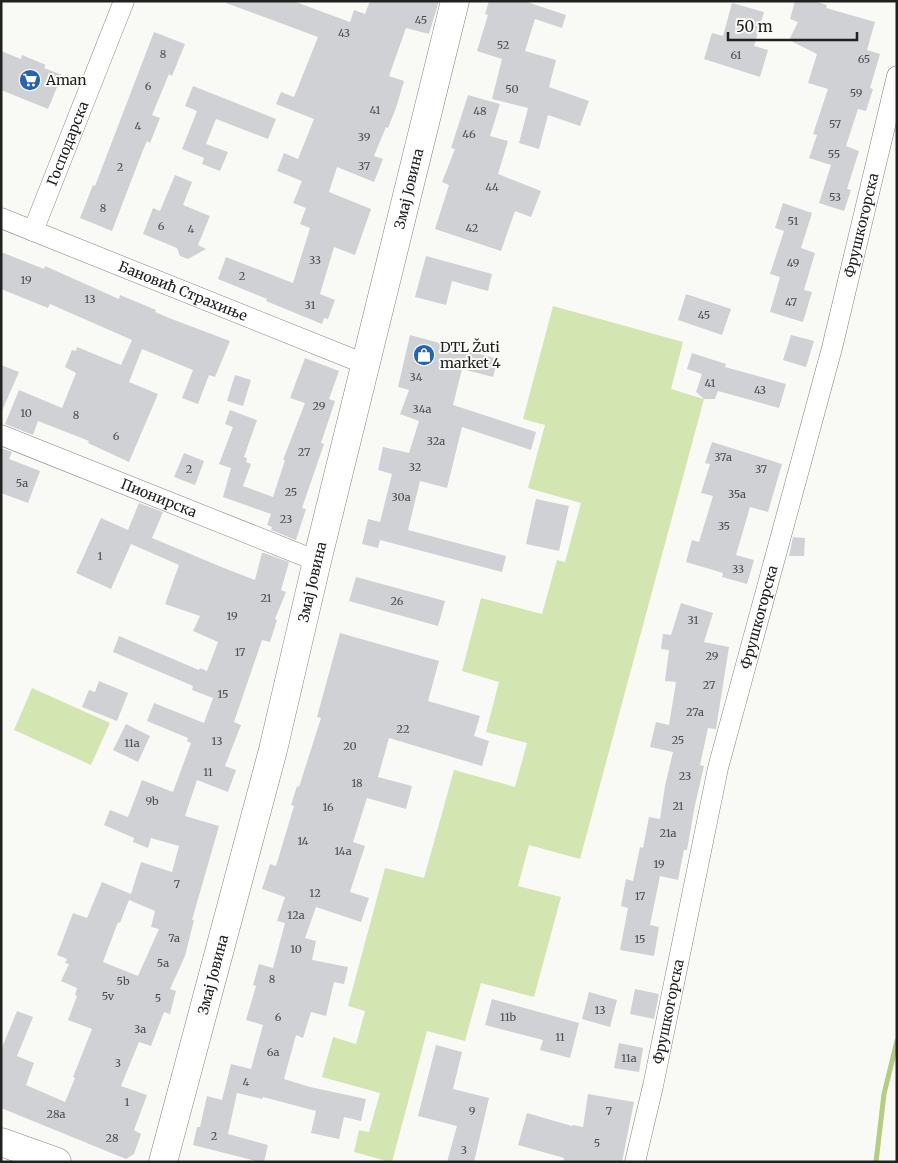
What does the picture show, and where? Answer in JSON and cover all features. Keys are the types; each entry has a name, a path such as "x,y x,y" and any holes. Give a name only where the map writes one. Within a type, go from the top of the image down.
{"street":[{"name":"Господарска","path":"34,231 124,1"},
{"name":"Змај Јовина","path":"163,1162 272,750 455,1"},
{"name":"Фрушкогорска","path":"635,1162 718,768 832,348 897,76"},
{"name":"Бановић Страхиње","path":"1,218 366,364"},
{"name":"Пионирска","path":"1,435 317,561"},
{"path":"1,1142 57,1162"}],"green space":[{"path":"553,306 683,342 671,389 704,399 580,859 529,845 518,886 561,897 534,997 481,983 465,1041 427,1031 392,1162 390,1162 354,1152 359,1130 369,1132 380,1093 322,1077 333,1037 356,1044 365,1011 348,1006 385,868 424,878 454,770 515,787 527,743 486,732 499,682 462,671 481,598 542,614 557,560 565,562 581,503 528,488 545,425 523,419"},
{"path":"32,688 110,723 91,765 14,730"}],"building":[{"path":"226,1 293,1 350,22 354,10 365,14 370,1 439,1 429,34 406,28 389,76 404,81 388,128 386,127 374,156 383,159 374,182 337,167 329,192 371,209 355,255 334,247 320,294 335,300 328,319 324,318 322,324 218,279 226,257 293,283 310,228 300,224 306,208 293,203 302,181 277,171 284,153 298,159 314,119 276,104 281,92 294,97 318,37 226,3"},
{"path":"489,1 524,1 566,15 562,28 535,19 525,51 556,60 549,87 589,101 580,126 548,115 539,149 519,143 528,108 492,99 502,59 477,51 488,15 485,14"},
{"path":"795,1 814,1 827,5 826,8 875,22 867,50 880,54 870,88 873,89 866,111 858,109 846,146 859,151 847,189 851,190 844,211 819,203 831,165 809,158 817,135 813,134 828,89 808,83 817,54 789,40 798,22 790,19"},
{"path":"732,3 764,12 754,46 768,50 760,77 704,59 712,33 723,36"},
{"path":"154,32 185,44 172,76 169,74 152,115 160,118 150,143 147,141 143,150 112,231 80,218 93,185 95,186"},
{"name":"Aman","path":"1,51 21,59 22,55 46,65 44,68 62,75 48,109 1,90"},
{"path":"193,86 276,119 268,139 216,119 206,144 228,152 220,171 202,164 204,158 182,149 197,111 185,106"},
{"path":"468,95 500,104 490,136 508,141 498,174 541,191 531,217 515,211 501,251 435,229 449,185 442,182 455,149 451,148"},
{"path":"175,175 192,182 183,205 210,216 198,245 206,249 188,259 180,256 177,248 143,234 153,208 160,211"},
{"path":"783,203 812,213 801,248 815,253 804,290 812,292 803,322 770,312 780,277 770,274 784,231 775,228"},
{"path":"1,252 44,269 45,266 119,299 120,295 156,310 155,312 169,318 230,341 215,377 209,375 198,404 182,398 193,370 142,349 129,382 158,394 129,462 88,443 89,441 38,421 33,435 5,424 19,390 62,408 76,373 65,367 72,350 76,351 77,347 121,365 132,340 50,304 48,308 1,289"},
{"path":"426,256 492,274 488,291 452,281 446,305 415,297"},
{"path":"686,294 731,309 722,335 678,320"},
{"path":"410,335 498,359 493,377 462,369 453,405 536,432 531,450 462,427 447,488 420,481 408,530 506,556 502,572 380,540 378,548 362,544 368,519 380,522 392,474 378,470 383,447 409,453 419,421 400,414 409,390 398,387"},
{"path":"791,335 814,341 806,367 783,360"},
{"path":"692,353 726,364 725,367 786,384 779,408 718,391 715,399 704,399 696,392 702,374 687,369"},
{"path":"305,358 339,371 329,399 335,401 321,443 324,444 302,508 306,509 296,540 271,530 272,527 267,525 271,514 223,497 231,468 219,464 233,427 225,424 230,410 257,420 244,457 247,458 246,462 251,464 243,486 273,497 285,460 283,460 305,403 290,398"},
{"path":"1,365 19,372 1,413"},
{"path":"235,375 251,380 243,406 227,401"},
{"path":"712,442 782,464 768,512 750,507 736,555 754,560 747,584 722,577 723,573 686,562 692,540 699,542 713,496 701,493 710,464 705,463"},
{"path":"1,448 12,452 9,459 40,471 28,503 1,493"},
{"path":"184,453 204,461 195,485 174,477"},
{"path":"536,499 569,506 559,551 526,544"},
{"path":"139,503 163,512 152,538 224,568 255,580 262,553 289,562 281,590 286,592 275,619 277,620 270,642 262,640 234,722 241,725 225,766 236,770 228,792 197,780 185,816 219,826 192,920 194,920 185,956 170,989 176,991 170,1014 164,1012 151,1046 139,1042 121,1086 147,1095 134,1130 141,1134 134,1154 126,1159 1,1108 1,1050 17,1011 33,1017 17,1056 34,1063 26,1085 65,1102 92,1029 68,1020 77,996 75,995 77,988 61,981 69,964 65,963 67,959 57,955 73,913 87,918 102,882 131,894 141,862 172,872 179,846 151,838 148,848 133,842 134,838 104,825 110,810 128,817 142,780 173,792 191,743 187,741 188,738 147,721 154,703 204,723 213,698 192,690 193,686 113,652 119,636 199,670 200,668 207,671 218,642 193,631 200,616 165,604 179,565 131,544 111,589 76,573 101,518 128,530","holes":["129,900 155,911 151,927 159,929 138,976 103,962 118,922 120,923"]},
{"path":"793,537 805,538 804,556 789,556"},
{"path":"356,577 445,601 438,626 349,601"},
{"path":"681,603 713,613 704,642 729,647 716,729 708,728 700,765 704,766 687,850 684,850 678,880 660,876 650,925 659,927 654,956 620,950 628,908 621,906 626,879 633,881 640,847 643,848 649,817 660,819 673,752 650,747 656,722 669,725 676,682 665,681 669,650 661,649 663,634 671,635"},
{"path":"340,633 439,661 428,701 480,716 474,736 489,741 482,766 389,738 378,777 412,786 406,809 367,798 353,842 365,846 350,892 369,898 361,922 316,907 305,938 316,941 312,960 348,967 344,984 334,982 326,1016 311,1012 303,1038 296,1035 284,1079 310,1087 366,1099 361,1121 344,1117 339,1139 311,1133 316,1111 263,1097 262,1099 237,1093 228,1134 268,1145 264,1162 260,1162 193,1145 197,1127 200,1127 207,1096 222,1100 231,1064 251,1069 263,1025 246,1020 256,986 253,985 259,964 273,968 285,923 277,921 285,897 262,889 270,864 276,866 294,806 291,805 297,786 299,787 321,718 317,717"},
{"path":"99,681 128,693 117,721 82,707 89,690 95,692"},
{"path":"126,724 150,736 138,762 113,750"},
{"path":"635,989 659,994 654,1019 630,1014"},
{"path":"589,992 617,1000 610,1027 582,1019"},
{"path":"492,999 579,1023 570,1058 540,1050 543,1040 485,1025"},
{"path":"619,1043 643,1048 639,1072 614,1068"},
{"path":"436,1045 462,1052 453,1089 489,1098 474,1162 447,1162 457,1126 418,1116"},
{"path":"588,1094 634,1102 622,1162 563,1162 564,1158 518,1145 527,1113 572,1126 583,1127"}],"waterway":[{"path":"876,1162 884,1094 897,1041"}],"place":[{"name":"Aman","path":"30,80"},
{"name":"DTL Žuti market 4","path":"424,355"}]}
